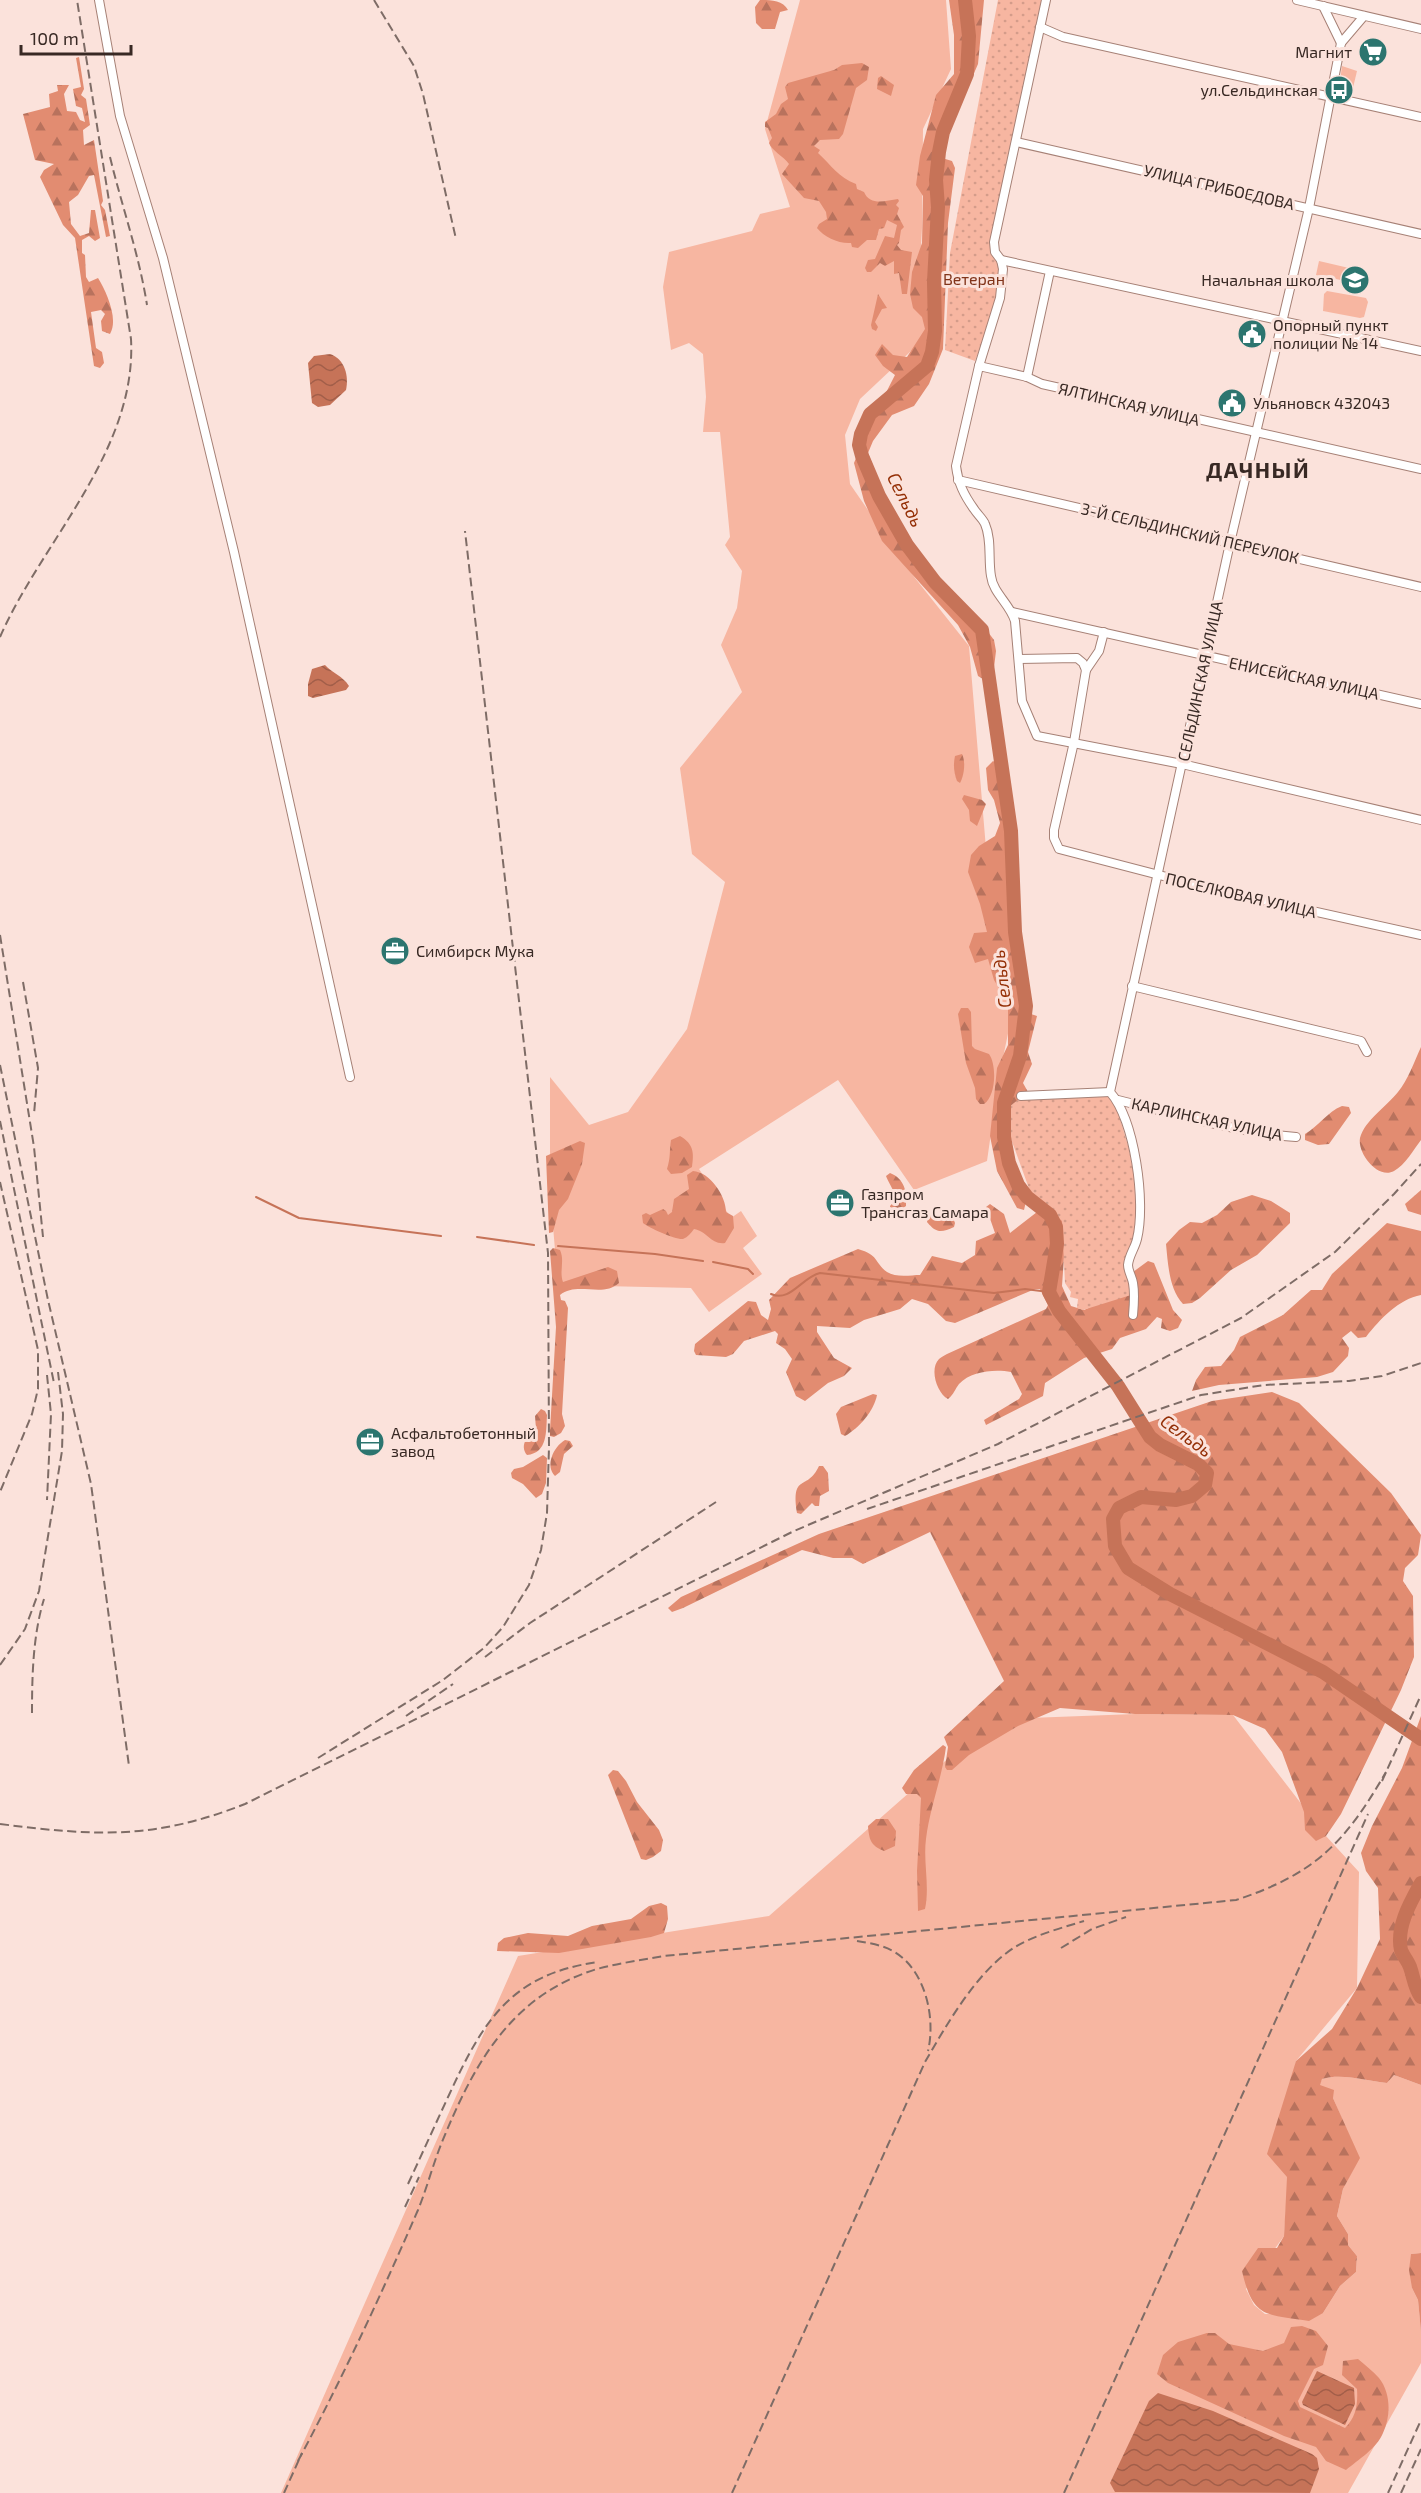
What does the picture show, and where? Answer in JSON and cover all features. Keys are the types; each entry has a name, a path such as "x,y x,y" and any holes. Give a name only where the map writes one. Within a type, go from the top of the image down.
{"street":[{"path":"99,0 120,116 163,258 234,552 350,1077"},
{"path":"1046,0 994,242 995,252 1001,260 1003,269 997,313 979,366 956,466 964,495 985,523 992,560 990,575 995,589 1012,612 1022,701 1036,736 1182,764 1421,820"},
{"path":"1297,0 1421,29"},
{"path":"1323,6 1341,43 1364,16"},
{"path":"1040,27 1063,37 1421,117"},
{"name":"СЕЛЬДИНСКАЯ УЛИЦА","path":"1110,1092 1230,543 1309,207 1341,43"},
{"name":"УЛИЦА ГРИБОЕДОВА","path":"1016,142 1421,234"},
{"path":"1001,260 1421,351"},
{"path":"1027,377 1050,271"},
{"name":"ЯЛТИНСКАЯ УЛИЦА","path":"979,366 1027,377 1042,384 1421,469"},
{"name":"3-Й СЕЛЬДИНСКИЙ ПЕРЕУЛОК","path":"958,480 1421,587"},
{"name":"ЕНИСЕЙСКАЯ УЛИЦА","path":"1012,612 1205,657 1247,663 1421,704"},
{"path":"1074,742 1086,670 1099,651 1104,632"},
{"path":"1019,659 1077,658 1086,670"},
{"name":"ПОСЕЛКОВАЯ УЛИЦА","path":"1074,742 1054,830 1056,845 1062,851 1421,935"},
{"path":"1132,986 1361,1041 1366,1052"},
{"path":"1021,1096 1110,1092 1118,1101 1130,1138 1141,1197 1137,1239 1129,1258 1128,1268 1133,1282 1133,1315"},
{"name":"КАРЛИНСКАЯ УЛИЦА","path":"1118,1101 1268,1135 1296,1137"}],"green space":[{"path":"760,0 780,2 788,10 780,12 775,29 762,29 756,23 755,7"},
{"path":"800,0 946,0 951,69 923,129 919,279 928,335 860,399 845,435 850,484 915,578 969,646 993,932 1011,1019 999,1077 987,1161 914,1190 838,1080 699,1169 731,1218 741,1211 757,1236 743,1248 762,1274 709,1312 691,1288 558,1285 550,1191 550,1077 589,1125 628,1112 687,1029 725,882 692,854 680,768 742,692 721,645 737,608 742,571 725,545 730,537 720,432 703,432 706,397 703,354 689,343 671,350 663,287 669,252 752,231 760,214 790,207 765,129"},
{"path":"949,0 984,0 978,64 946,138 942,158 952,161 955,168 948,223 943,349 929,384 914,406 892,415 873,441 868,453 882,489 919,554 959,612 988,632 994,640 996,651 993,676 983,679 978,676 970,647 958,625 882,541 864,501 854,463 869,426 895,375 883,366 875,355 882,344 893,355 907,357 925,329 922,317 913,308 910,294 912,272 922,243 923,196 916,185 920,156 936,95 954,74 954,35"},
{"name":"Ветеран","path":"998,0 1045,0 992,244 1001,274 994,312 975,361 945,350 950,253"},
{"path":"79,57 84,89 81,95 86,99 90,125 83,130 84,145 94,140 103,201 101,205 105,210 110,236 106,237 94,175 89,176 78,195 69,202 71,224 80,236 89,233 91,210 95,210 100,238 95,241 89,236 82,240 82,253 85,255 86,277 89,282 98,278 108,297 113,321 110,334 102,331 101,321 105,314 101,310 91,312 96,348 102,352 104,363 100,368 94,366 75,238 63,225 40,177 44,170 54,164 35,160 23,114 50,107 49,94 58,91 57,85 69,85 64,94 67,111 76,112 80,120 85,122 82,108 76,106 73,89 81,87 76,58"},
{"path":"862,63 869,67 867,80 856,88 843,134 839,139 820,140 814,146 820,150 818,153 836,171 856,184 857,189 864,192 870,199 878,202 898,199 897,214 904,227 897,245 901,250 912,252 907,294 902,294 899,273 894,274 894,261 885,266 880,263 871,272 867,272 865,268 868,260 875,259 885,236 894,238 897,225 887,220 884,228 879,229 876,240 867,240 858,248 852,247 851,243 837,241 824,234 817,228 827,219 826,212 819,201 804,198 782,174 789,164 770,146 772,138 768,128 765,127 765,122 776,114 781,104 788,99 785,87 788,83 834,70 842,65"},
{"path":"1342,66 1357,71 1352,92 1339,89"},
{"path":"881,76 894,85 891,96 877,89 878,78"},
{"path":"1319,261 1349,268 1346,281 1316,275"},
{"path":"1327,291 1366,298 1368,302 1364,317 1323,311 1324,294"},
{"path":"878,294 887,308 882,309 875,322 878,327 876,331 871,325"},
{"path":"962,754 964,769 960,783 956,778 954,763 955,756"},
{"path":"993,761 1002,767 1011,831 1015,932 1026,1006 1028,1013 1037,1016 1028,1052 1032,1064 1023,1083 1028,1092 1011,1108 1004,1130 1011,1166 1027,1197 1024,1210 1017,1208 997,1171 990,1136 997,1068 1008,1045 1008,1003 994,980 988,959 975,963 969,947 974,933 987,932 968,872 971,855 979,846 995,836 1000,823 994,800 988,790 986,768"},
{"path":"964,795 982,800 986,804 977,826 970,821 969,810 962,799"},
{"path":"961,1008 968,1008 971,1012 972,1046 989,1054 992,1059 993,1088 984,1104 980,1104 976,1099 975,1088 966,1063 958,1014"},
{"path":"1421,1047 1421,1140 1398,1168 1388,1173 1382,1172 1370,1164 1365,1157 1360,1138 1366,1125 1402,1087"},
{"path":"1068,1095 1106,1096 1115,1102 1129,1149 1138,1195 1135,1238 1126,1272 1131,1295 1083,1310 1077,1308 1078,1299 1070,1297 1071,1292 1065,1283 1062,1221 1031,1194 1010,1136 1009,1107 1019,1099"},
{"path":"1342,1106 1349,1107 1351,1113 1329,1144 1318,1145 1305,1140 1305,1134"},
{"path":"680,1136 688,1142 692,1149 692,1167 682,1173 671,1174 667,1169 671,1140"},
{"path":"580,1141 585,1143 582,1164 568,1199 559,1210 553,1232 549,1233 546,1156"},
{"path":"693,1171 711,1180 720,1192 726,1212 733,1216 734,1228 725,1243 716,1242 694,1229 683,1239 675,1238 643,1223 642,1215 646,1213 650,1215 663,1209 668,1215 672,1212 674,1199 689,1189 687,1175"},
{"path":"890,1173 902,1182 906,1201 906,1206 891,1216 890,1206 895,1195 886,1176"},
{"path":"1421,1190 1421,1215 1408,1211 1405,1204"},
{"path":"1043,1193 1067,1213 1062,1286 1071,1306 1084,1310 1125,1291 1133,1272 1148,1261 1154,1263 1173,1310 1182,1320 1178,1328 1170,1331 1161,1328 1162,1319 1157,1317 1146,1329 1120,1338 1112,1349 1084,1358 1045,1383 1043,1396 986,1425 984,1420 1019,1399 1022,1394 1011,1372 991,1371 970,1376 959,1384 948,1399 941,1392 936,1380 936,1363 947,1354 1046,1309 1048,1305 1040,1289 1035,1289 955,1323 946,1321 928,1304 912,1299 900,1309 864,1320 850,1328 817,1326 817,1332 834,1358 852,1368 844,1376 828,1383 805,1401 796,1396 786,1372 792,1359 785,1349 776,1343 778,1334 775,1331 744,1341 733,1354 726,1357 696,1355 694,1351 695,1344 748,1301 756,1302 761,1315 768,1320 771,1309 769,1300 790,1278 858,1249 873,1256 887,1272 899,1276 920,1275 932,1256 962,1263 975,1255 976,1241 995,1233 986,1207 990,1204 1004,1214 1010,1233 1037,1212"},
{"path":"1252,1195 1271,1201 1290,1213 1290,1223 1257,1255 1231,1270 1200,1298 1192,1303 1183,1304 1172,1284 1166,1244 1190,1222 1202,1223 1217,1215 1231,1202"},
{"path":"934,1214 953,1218 954,1227 942,1231 936,1230 927,1222 928,1216"},
{"path":"1387,1223 1421,1231 1421,1295 1398,1305 1366,1337 1358,1338 1351,1331 1342,1338 1349,1348 1348,1356 1333,1372 1317,1377 1219,1385 1192,1391 1205,1367 1221,1366 1234,1350 1240,1337 1283,1315 1311,1290 1322,1290 1332,1274"},
{"path":"553,1248 560,1250 563,1282 608,1267 617,1271 619,1283 605,1289 574,1289 560,1295 568,1308 562,1414 565,1426 561,1433 554,1437 550,1436 556,1327 550,1251"},
{"path":"1272,1392 1299,1403 1391,1493 1421,1535 1418,1555 1405,1568 1403,1581 1413,1596 1414,1657 1401,1690 1341,1814 1326,1836 1316,1841 1305,1830 1304,1812 1282,1752 1265,1729 1233,1715 1135,1714 1060,1708 1018,1726 969,1755 952,1770 947,1770 945,1767 948,1747 944,1737 1004,1681 930,1532 863,1564 852,1558 833,1558 802,1550 683,1608 672,1612 668,1608 681,1597 819,1534 1212,1401"},
{"path":"873,1394 877,1395 873,1407 865,1418 845,1436 841,1434 836,1414 841,1407"},
{"path":"541,1409 547,1415 545,1440 539,1450 527,1455 524,1444 536,1429 535,1416"},
{"path":"565,1440 570,1441 573,1446 564,1454 560,1472 555,1476 551,1467 552,1457 557,1447"},
{"path":"543,1455 547,1458 546,1483 542,1494 536,1498 523,1484 512,1478 511,1473 514,1469 523,1467"},
{"path":"819,1466 823,1466 828,1473 829,1491 820,1496 819,1506 812,1503 801,1514 797,1513 796,1492 798,1487 810,1479"},
{"path":"1135,1714 1233,1715 1326,1836 1359,1872 1357,1988 1296,2061 1284,2236 1246,2289 1254,2305 1265,2314 1323,2313 1340,2286 1356,2272 1357,2256 1348,2245 1348,2234 1337,2216 1343,2189 1359,2158 1333,2098 1319,2085 1322,2079 1346,2077 1387,2083 1394,2075 1421,2085 1421,2253 1411,2254 1412,2288 1418,2300 1421,2332 1421,2363 1348,2493 281,2493 518,1956 769,1916 952,1755 1005,1719"},
{"path":"1421,1716 1421,2085 1394,2075 1387,2083 1346,2077 1322,2079 1320,2085 1334,2090 1333,2098 1360,2158 1343,2189 1337,2216 1348,2234 1348,2245 1357,2256 1356,2272 1340,2286 1323,2313 1309,2321 1272,2315 1257,2306 1251,2298 1242,2271 1258,2248 1277,2248 1284,2236 1287,2177 1267,2154 1296,2061 1332,2029 1357,1988 1380,1939 1378,1888 1366,1871 1361,1853 1372,1826 1402,1768"},
{"path":"943,1745 946,1747 944,1759 926,1839 925,1909 918,1911 917,1871 921,1798 917,1794 906,1794 902,1788 914,1770"},
{"path":"613,1770 618,1771 626,1781 637,1802 659,1830 663,1840 661,1851 646,1860 641,1859 608,1775"},
{"path":"876,1819 888,1819 896,1831 895,1846 884,1851 872,1842 868,1826"},
{"path":"661,1903 667,1906 668,1919 664,1933 651,1937 559,1953 497,1951 498,1943 504,1938 528,1933 568,1936 592,1926 631,1919 649,1906"},
{"path":"1421,2253 1421,2332 1418,2300 1412,2288 1409,2270 1411,2254"},
{"path":"1302,2326 1316,2331 1328,2346 1323,2365 1314,2369 1298,2401 1300,2407 1345,2428 1349,2424 1357,2405 1357,2389 1342,2375 1343,2361 1358,2359 1379,2378 1386,2391 1388,2412 1383,2433 1372,2449 1346,2470 1326,2461 1316,2447 1284,2436 1168,2383 1157,2374 1163,2355 1178,2342 1207,2333 1215,2333 1229,2344 1263,2351 1284,2343 1291,2327"}],"water":[{"path":"330,354 339,360 345,369 346,390 330,405 318,407 312,403 308,363 314,356"},
{"path":"325,665 349,686 346,690 313,698 308,696 312,669"},
{"path":"1317,2371 1354,2388 1355,2404 1345,2425 1303,2405 1302,2402"},
{"path":"1158,2393 1213,2411 1312,2454 1317,2458 1319,2469 1310,2493 1115,2492 1110,2483 1149,2401"}],"waterway":[{"name":"Сельдь","path":"965,0 969,36 967,74 943,132 936,180 938,207 934,282 935,331 932,352 927,366 870,414 859,445 879,496 907,545 935,582 982,630 1011,831 1015,932 1026,1006 1020,1056 1004,1103 1004,1137 1009,1163 1018,1185 1027,1197 1050,1215 1056,1227 1057,1244 1049,1292 1059,1311 1118,1386 1150,1437 1160,1445 1198,1464 1207,1473 1205,1485 1192,1496 1176,1500 1141,1497 1119,1508 1113,1519 1115,1546 1128,1568 1170,1594 1323,1672 1421,1739"},
{"path":"256,1197 299,1218 441,1236"},
{"path":"477,1237 534,1245"},
{"path":"558,1246 655,1254 703,1261"},
{"path":"713,1262 748,1269 753,1274"},
{"path":"771,1294 784,1295 820,1273 994,1293 1025,1289 1049,1292"},
{"path":"1421,1883 1405,1915 1400,1933 1401,1950 1421,1997"}],"railway":[{"path":"0,637 18,601 84,494 103,457 119,419 129,380 131,339 77,0"},
{"path":"374,0 414,66 423,94 456,239"},
{"path":"110,157 135,249 147,305"},
{"path":"318,1758 443,1680 484,1648 503,1627 529,1585 541,1550 547,1513 548,1253 465,531"},
{"path":"0,935 34,1147 43,1237"},
{"path":"23,982 38,1068 34,1114"},
{"path":"0,1065 48,1300 91,1484 129,1766"},
{"path":"0,1121 54,1383"},
{"path":"0,1824 66,1831 124,1832 182,1824 245,1804 794,1531 998,1444 1241,1318 1335,1252 1421,1164"},
{"path":"0,1182 38,1350 38,1389 32,1414 0,1492"},
{"path":"867,1509 1201,1395 1264,1385 1349,1381 1382,1376 1421,1363"},
{"path":"0,1665 25,1629 39,1591 62,1451 63,1414 58,1372"},
{"path":"47,1375 51,1414 47,1500"},
{"path":"485,1657 530,1623 716,1502"},
{"path":"32,1713 35,1641 44,1599"},
{"path":"406,1716 453,1684"},
{"path":"1382,1781 1421,1695"},
{"path":"298,2461 346,2368 390,2274 418,2210 454,2113 468,2086 482,2060 499,2036 541,1996 567,1981 597,1969 664,1956 1236,1900 1287,1879 1325,1853 1356,1818 1386,1772"},
{"path":"1064,2493 1368,1814"},
{"path":"1061,1948 1092,1929 1126,1917"},
{"path":"732,2493 925,2062 943,2031 964,1999 1001,1957 1031,1939 1084,1921"},
{"path":"857,1941 893,1951 913,1969 926,1995 929,2009 928,2051"},
{"path":"408,2184 474,2045 504,2005 543,1977 568,1968 598,1962"},
{"path":"405,2207 419,2177"},
{"path":"1388,2493 1421,2420"},
{"path":"1401,2493 1421,2449"},
{"path":"284,2493 302,2453"}],"place":[{"name":"Магнит","path":"1373,52"},
{"name":"ул.Сельдинская","path":"1339,90"},
{"name":"Начальная школа","path":"1355,280"},
{"name":"Опорный пункт полиции № 14","path":"1252,334"},
{"name":"Ульяновск 432043","path":"1232,403"},
{"name":"Симбирск Мука","path":"395,951"},
{"name":"Газпром Трансгаз Самара","path":"840,1203"},
{"name":"Асфальтобетонный завод","path":"370,1442"}],"district":[{"name":"ДАЧНЫЙ","path":"1258,470"}]}
